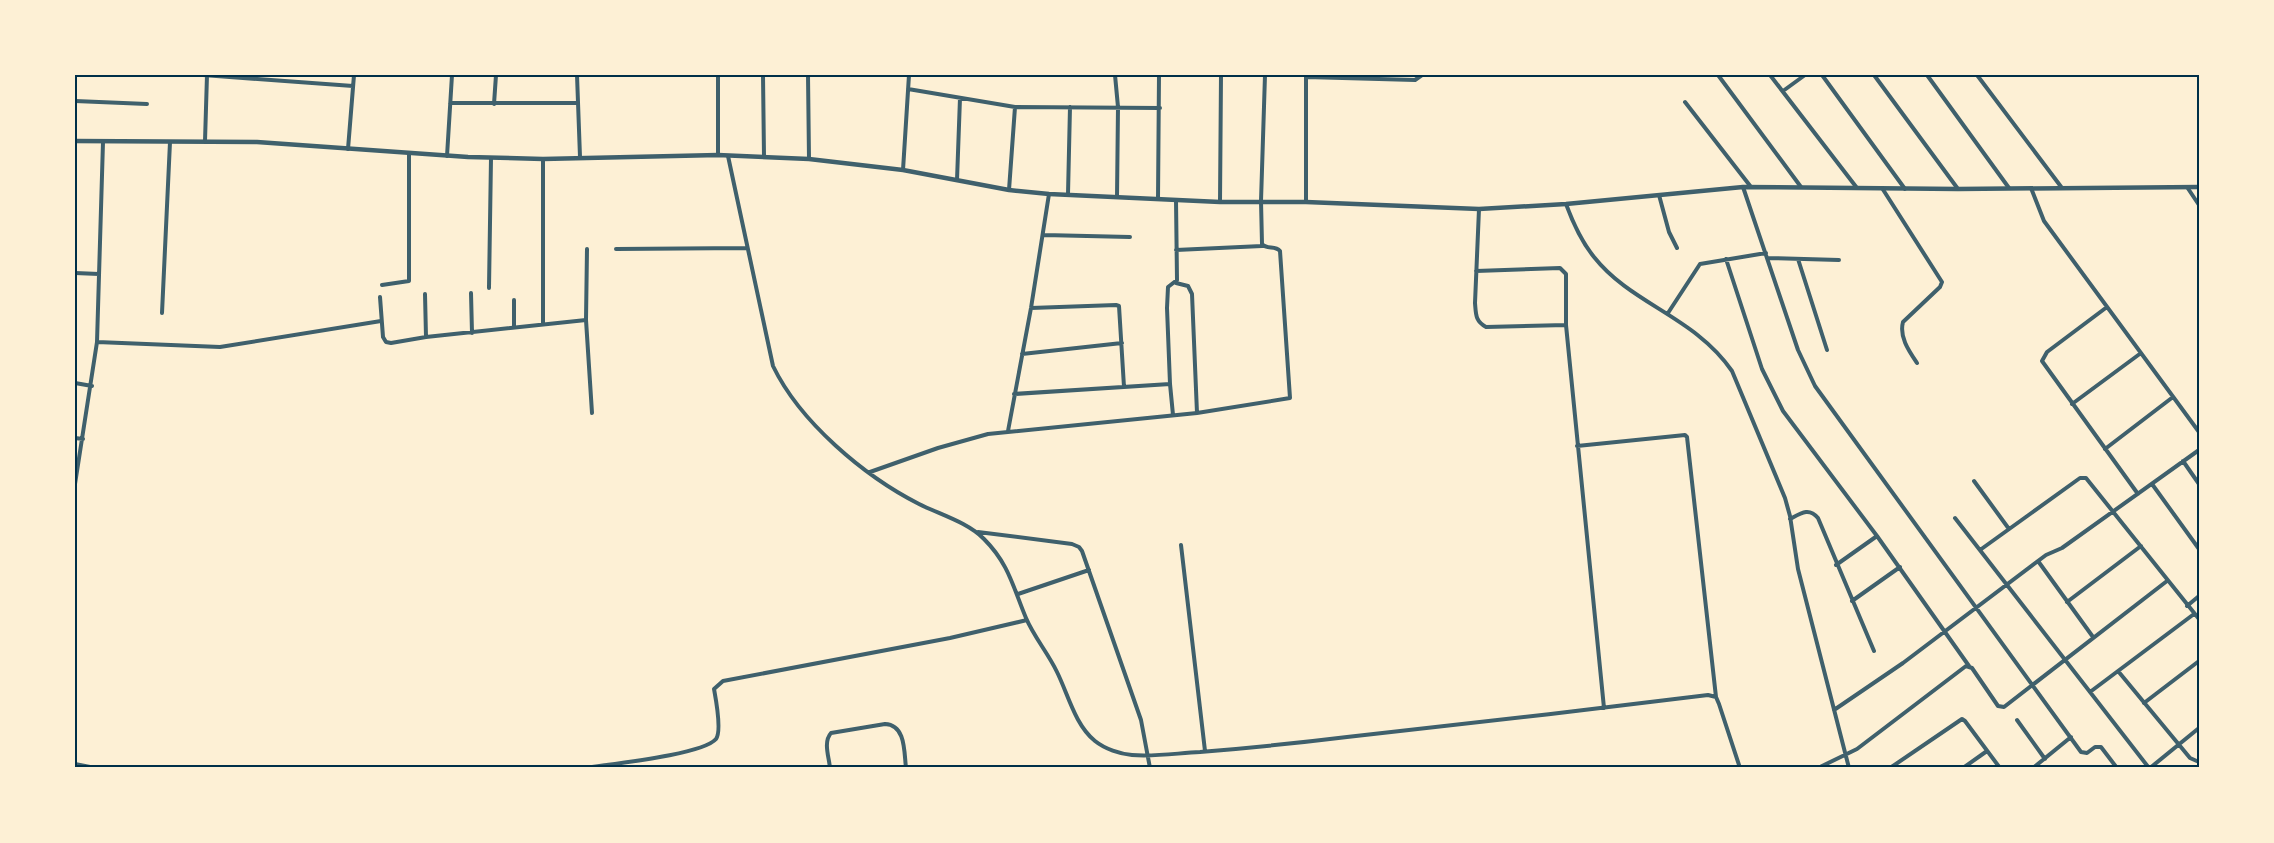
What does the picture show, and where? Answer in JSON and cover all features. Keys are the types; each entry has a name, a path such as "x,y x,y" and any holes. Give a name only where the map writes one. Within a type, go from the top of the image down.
{"street":[{"path":"205,141 205,75 353,86"},
{"path":"348,150 354,75"},
{"path":"447,156 452,75"},
{"path":"494,104 496,75"},
{"path":"577,75 580,157"},
{"path":"718,75 718,155"},
{"path":"763,75 764,157"},
{"path":"808,75 809,159"},
{"path":"903,170 909,75"},
{"path":"1116,75 1117,197"},
{"path":"1158,199 1159,75"},
{"path":"1220,202 1221,75"},
{"path":"1263,246 1261,201 1265,75"},
{"path":"1306,202 1306,76 1415,80 1422,75"},
{"path":"1718,75 1801,187"},
{"path":"1770,75 1857,188"},
{"path":"1783,91 1805,75"},
{"path":"1822,75 1905,189"},
{"path":"1874,75 1958,189"},
{"path":"1928,75 2009,188"},
{"path":"1977,75 2062,188"},
{"path":"908,89 1015,106 1160,108"},
{"path":"957,180 960,98"},
{"path":"75,101 147,104"},
{"path":"1685,102 1751,188"},
{"path":"450,104 578,104"},
{"path":"1008,190 1015,106"},
{"path":"1068,194 1070,107"},
{"path":"75,141 257,142 491,158 718,155 809,159 903,170 1008,190 1049,194 1220,202 1306,202 1479,209 1566,204 1743,187 1882,189 2199,187"},
{"path":"75,484 97,342 104,142"},
{"path":"162,313 170,142"},
{"path":"382,285 409,281 409,154"},
{"path":"728,156 772,366 781,384 822,432 870,472 918,503 982,537 1005,564 1027,620 1057,671 1075,712 1095,741 1110,750 1128,755 1148,755 1265,747 1708,695 1716,697"},
{"path":"489,288 491,158"},
{"path":"543,159 543,323"},
{"path":"1743,187 1798,350 1815,386 2071,737 2084,753 2095,747 2101,747 2117,768"},
{"path":"2186,187 2199,205"},
{"path":"2031,188 2044,221 2199,432"},
{"path":"1882,189 1942,282 1940,287 1905,319 1902,326 1905,344 1917,363"},
{"path":"1008,431 1044,234 1049,194"},
{"path":"1659,195 1669,232 1677,248"},
{"path":"1176,200 1176,283"},
{"path":"1566,204 1583,244 1595,260 1624,285 1707,341 1732,371 1779,482 1790,519 1800,578 1849,768"},
{"path":"1479,209 1476,271 1476,318 1479,323 1486,327 1566,326"},
{"path":"1044,234 1130,237"},
{"path":"870,472 962,440 1008,431 1197,413 1290,398 1280,251 1263,246 1176,250"},
{"path":"616,249 747,248"},
{"path":"587,249 586,320 592,413"},
{"path":"1668,313 1700,264 1767,255 1839,260"},
{"path":"1798,258 1827,350"},
{"path":"1726,259 1768,384 1783,411 1900,567 1998,706 2002,707 2032,685 2167,580"},
{"path":"1476,271 1563,269 1566,274 1566,326 1605,708"},
{"path":"75,273 99,274"},
{"path":"1173,415 1168,290 1176,283 1188,286 1192,294 1197,413"},
{"path":"471,293 472,333"},
{"path":"425,294 426,337"},
{"path":"380,297 383,337 391,344 426,337 586,320"},
{"path":"514,300 514,327"},
{"path":"1031,308 1116,305 1121,310 1124,387"},
{"path":"2107,308 2043,357 2043,366 2138,494"},
{"path":"97,342 220,347 381,321"},
{"path":"1022,354 1122,343"},
{"path":"2072,404 2141,353"},
{"path":"75,383 92,386"},
{"path":"1014,394 1170,384"},
{"path":"2105,449 2173,397"},
{"path":"1577,446 1684,435 1688,437 1716,697 1740,768"},
{"path":"75,438 83,439"},
{"path":"1834,710 1871,687 2049,553 2062,548 2199,450"},
{"path":"2183,461 2199,484"},
{"path":"1980,550 2083,477 2090,481 2199,619"},
{"path":"1974,481 2009,529"},
{"path":"2152,484 2199,549"},
{"path":"1790,519 1805,511 1814,514 1874,651"},
{"path":"1955,518 2150,768 2199,728"},
{"path":"976,532 1072,544 1082,551 1141,720 1150,768"},
{"path":"1836,565 1877,536"},
{"path":"1181,545 1205,751"},
{"path":"2067,602 2141,546"},
{"path":"2038,561 2093,637"},
{"path":"1852,601 1900,567"},
{"path":"1018,594 1089,570"},
{"path":"2187,606 2199,596"},
{"path":"2090,692 2194,614"},
{"path":"585,768 673,754 698,749 709,744 716,739 719,731 714,689 723,681 950,638 1027,620"},
{"path":"2144,703 2199,662"},
{"path":"1818,768 1845,756 1893,723 1963,668 1969,666"},
{"path":"2118,671 2190,758 2199,763"},
{"path":"1890,768 1962,719 2000,768"},
{"path":"2017,720 2044,759"},
{"path":"830,768 826,743 831,733 885,724 891,724 900,731 906,768"},
{"path":"2033,768 2071,737"},
{"path":"1964,768 1987,751"},
{"path":"75,764 95,768"}]}
